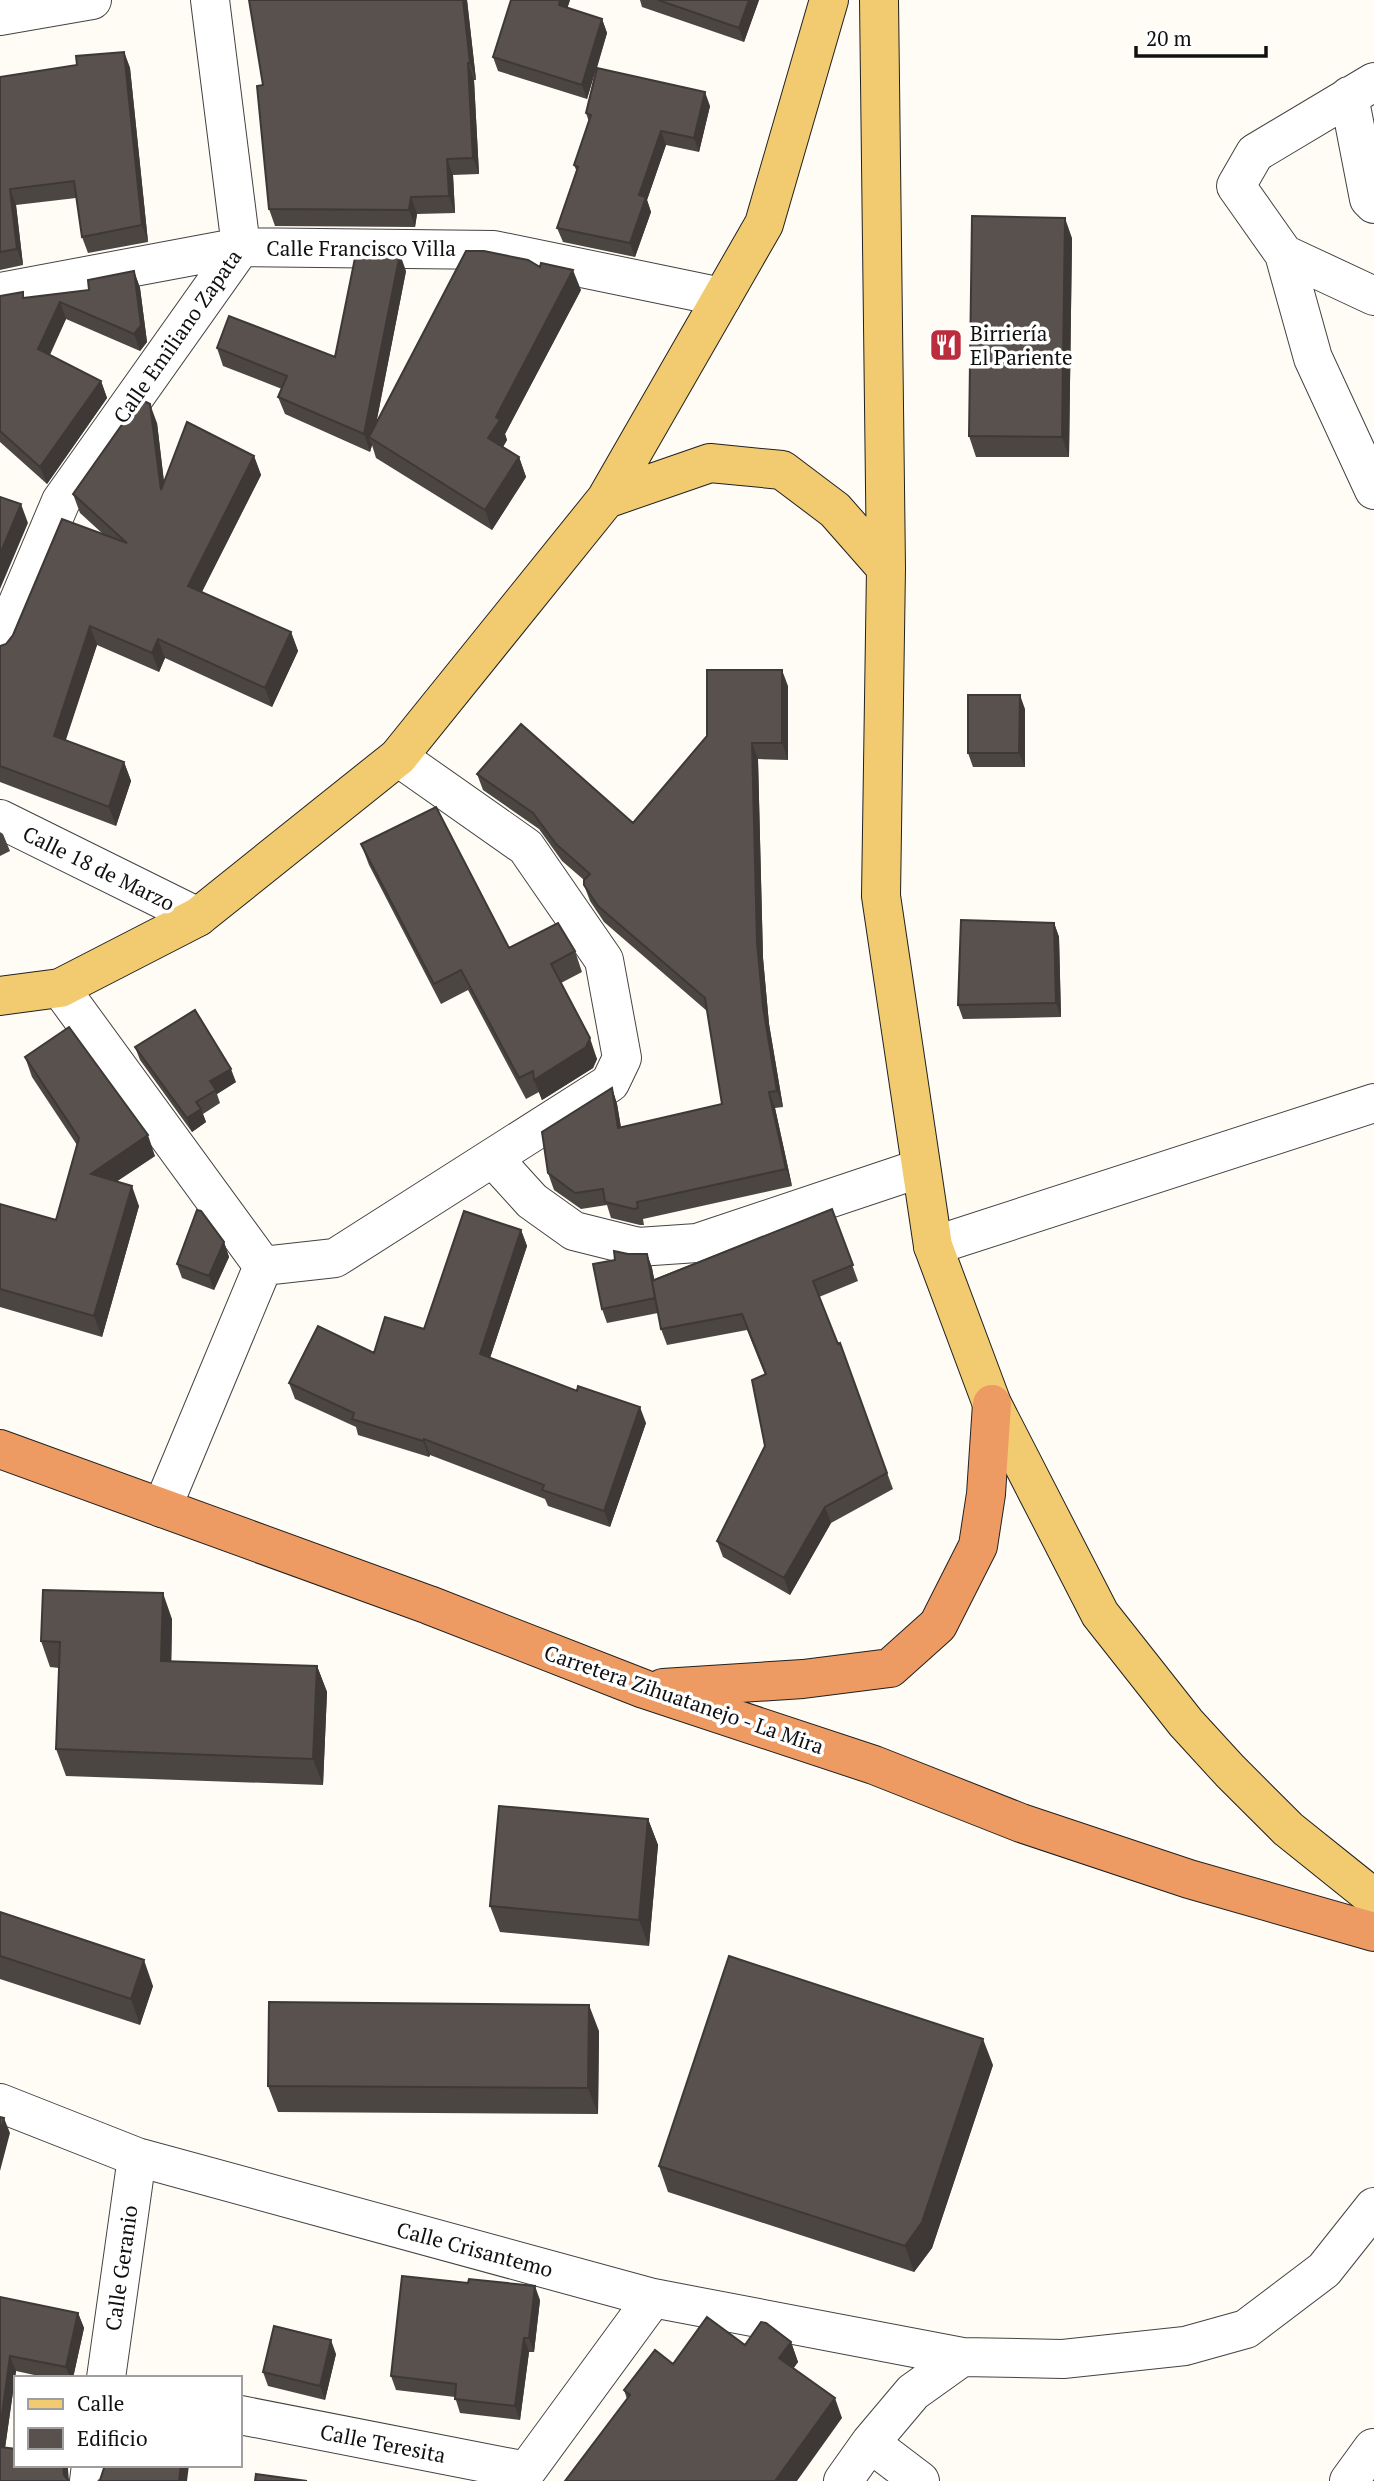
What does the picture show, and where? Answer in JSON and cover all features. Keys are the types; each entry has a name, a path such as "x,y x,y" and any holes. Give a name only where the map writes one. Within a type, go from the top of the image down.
{"highway":[{"path":"643,1689 803,1679 890,1668 938,1625 978,1546 986,1494 992,1404"},
{"name":"Carretera Zihuatanejo - La Mira","path":"0,1450 429,1605 643,1689 874,1765 1021,1823 1189,1879 1374,1932"}],"main road":[{"path":"0,996 60,988 198,917 398,757 606,499 722,297 764,223 829,0"},
{"path":"879,0 886,568 881,896 933,1246 992,1404 1100,1614 1186,1723 1230,1771 1288,1829 1374,1898"},
{"path":"606,499 710,463 782,470 835,510 886,568"}],"street":[{"path":"0,16 92,0"},
{"name":"Calle Emiliano Zapata","path":"0,645 61,501 241,247 210,0"},
{"path":"1374,204 1369,199 1362,89 1255,153 1236,187 1284,254 1313,358 1374,490"},
{"name":"Calle Francisco Villa","path":"0,292 241,247 494,250 722,297"},
{"path":"1284,254 1374,296"},
{"path":"263,1266 334,1258 610,1083 622,1058 604,960 526,847 398,757"},
{"name":"Calle 18 de Marzo","path":"0,819 198,917"},
{"path":"60,988 263,1266"},
{"path":"933,1246 1374,1103"},
{"path":"493,1158 532,1201 574,1231 638,1247 697,1243 921,1168"},
{"path":"162,1508 263,1266"},
{"name":"Calle Crisantemo","path":"0,2103 136,2157 653,2298 962,2357 1063,2359 1185,2346 1246,2329 1324,2270 1374,2207"},
{"name":"Calle Geranio","path":"106,2376 136,2157"},
{"path":"523,2476 653,2298"},
{"path":"844,2481 870,2443 913,2392 962,2357"},
{"name":"Calle Teresita","path":"242,2415 523,2476"},
{"path":"870,2443 920,2481"},
{"path":"1349,2481 1373,2448"}],"building":[{"path":"249,0 463,0 470,63 473,158 447,159 449,196 411,197 409,210 269,209 257,86 263,85"},
{"path":"511,0 560,0 559,5 602,19 582,85 493,57"},
{"path":"658,0 749,0 739,28"},
{"path":"124,52 142,225 82,237 74,181 10,189 17,249 0,252 0,77 77,65 76,56"},
{"path":"597,68 705,92 694,138 661,131 639,195 646,197 630,243 557,228 578,167 574,165 591,115 586,113"},
{"path":"972,216 1065,218 1062,437 969,436"},
{"path":"466,251 484,251 528,260 540,267 541,263 573,270 496,417 500,420 488,438 519,457 485,510 369,437"},
{"path":"356,253 400,254 364,434 278,397 287,376 217,348 229,316 335,357"},
{"path":"134,271 141,325 134,334 60,302 38,349 101,381 40,467 0,431 0,296 23,292 23,298 89,290 88,280"},
{"path":"140,399 150,404 161,490 187,422 254,456 188,586 291,632 265,688 158,639 152,653 90,626 54,736 124,762 109,807 0,766 0,646 6,644 13,635 62,519 127,543 73,494"},
{"path":"0,497 21,504 0,554"},
{"path":"707,670 782,670 782,743 752,743 757,942 763,1007 777,1091 769,1092 786,1169 637,1202 638,1208 634,1209 605,1202 603,1189 575,1193 548,1173 542,1132 612,1088 618,1128 722,1104 705,998 598,906 584,885 584,880 590,874 556,844 533,813 477,774 521,724 633,823 707,736"},
{"path":"968,695 1020,695 1019,753 968,753"},
{"path":"436,807 509,948 558,923 575,951 551,964 590,1038 586,1047 534,1080 533,1071 519,1078 461,970 434,984 361,844"},
{"path":"961,920 1054,923 1056,1003 958,1005"},
{"path":"195,1010 231,1069 210,1081 216,1090 196,1102 201,1109 187,1118 135,1047"},
{"path":"69,1027 148,1135 91,1174 132,1186 94,1316 0,1289 0,1204 56,1220 79,1138 25,1057"},
{"path":"832,1209 853,1265 813,1281 838,1344 840,1343 887,1473 825,1507 784,1578 717,1541 765,1446 752,1380 766,1374 742,1314 661,1329 652,1281"},
{"path":"197,1210 201,1211 224,1242 209,1276 177,1264"},
{"path":"464,1211 521,1230 480,1354 577,1391 578,1386 640,1407 604,1511 542,1490 544,1485 424,1439 423,1441 352,1419 354,1413 289,1383 318,1326 374,1353 385,1317 424,1329"},
{"path":"614,1251 647,1254 655,1298 602,1309 593,1264 615,1260"},
{"path":"43,1590 163,1593 161,1661 317,1666 313,1759 56,1749 60,1642 41,1641"},
{"path":"499,1806 648,1819 639,1920 490,1906"},
{"path":"0,1912 144,1960 131,1999 0,1956"},
{"path":"729,1956 983,2039 922,2222 905,2246 659,2166"},
{"path":"269,2002 589,2005 588,2088 268,2086"},
{"path":"0,2117 4,2118 0,2134"},
{"path":"402,2276 535,2286 529,2338 524,2338 515,2406 455,2399 456,2384 391,2376"},
{"path":"0,2297 78,2313 66,2367 10,2356 0,2429"},
{"path":"707,2317 745,2345 761,2322 766,2323 791,2342 779,2358 835,2398 775,2481 565,2481 630,2395 624,2390 655,2350 673,2364"},
{"path":"274,2326 331,2340 320,2386 263,2372"},
{"path":"0,2447 14,2449 14,2467 63,2467 64,2475 69,2481 0,2481"},
{"path":"104,2467 181,2467 179,2481 98,2481"},
{"path":"256,2474 307,2481 255,2481"}],"place":[{"name":"Birriería El Pariente","path":"946,345"}]}
